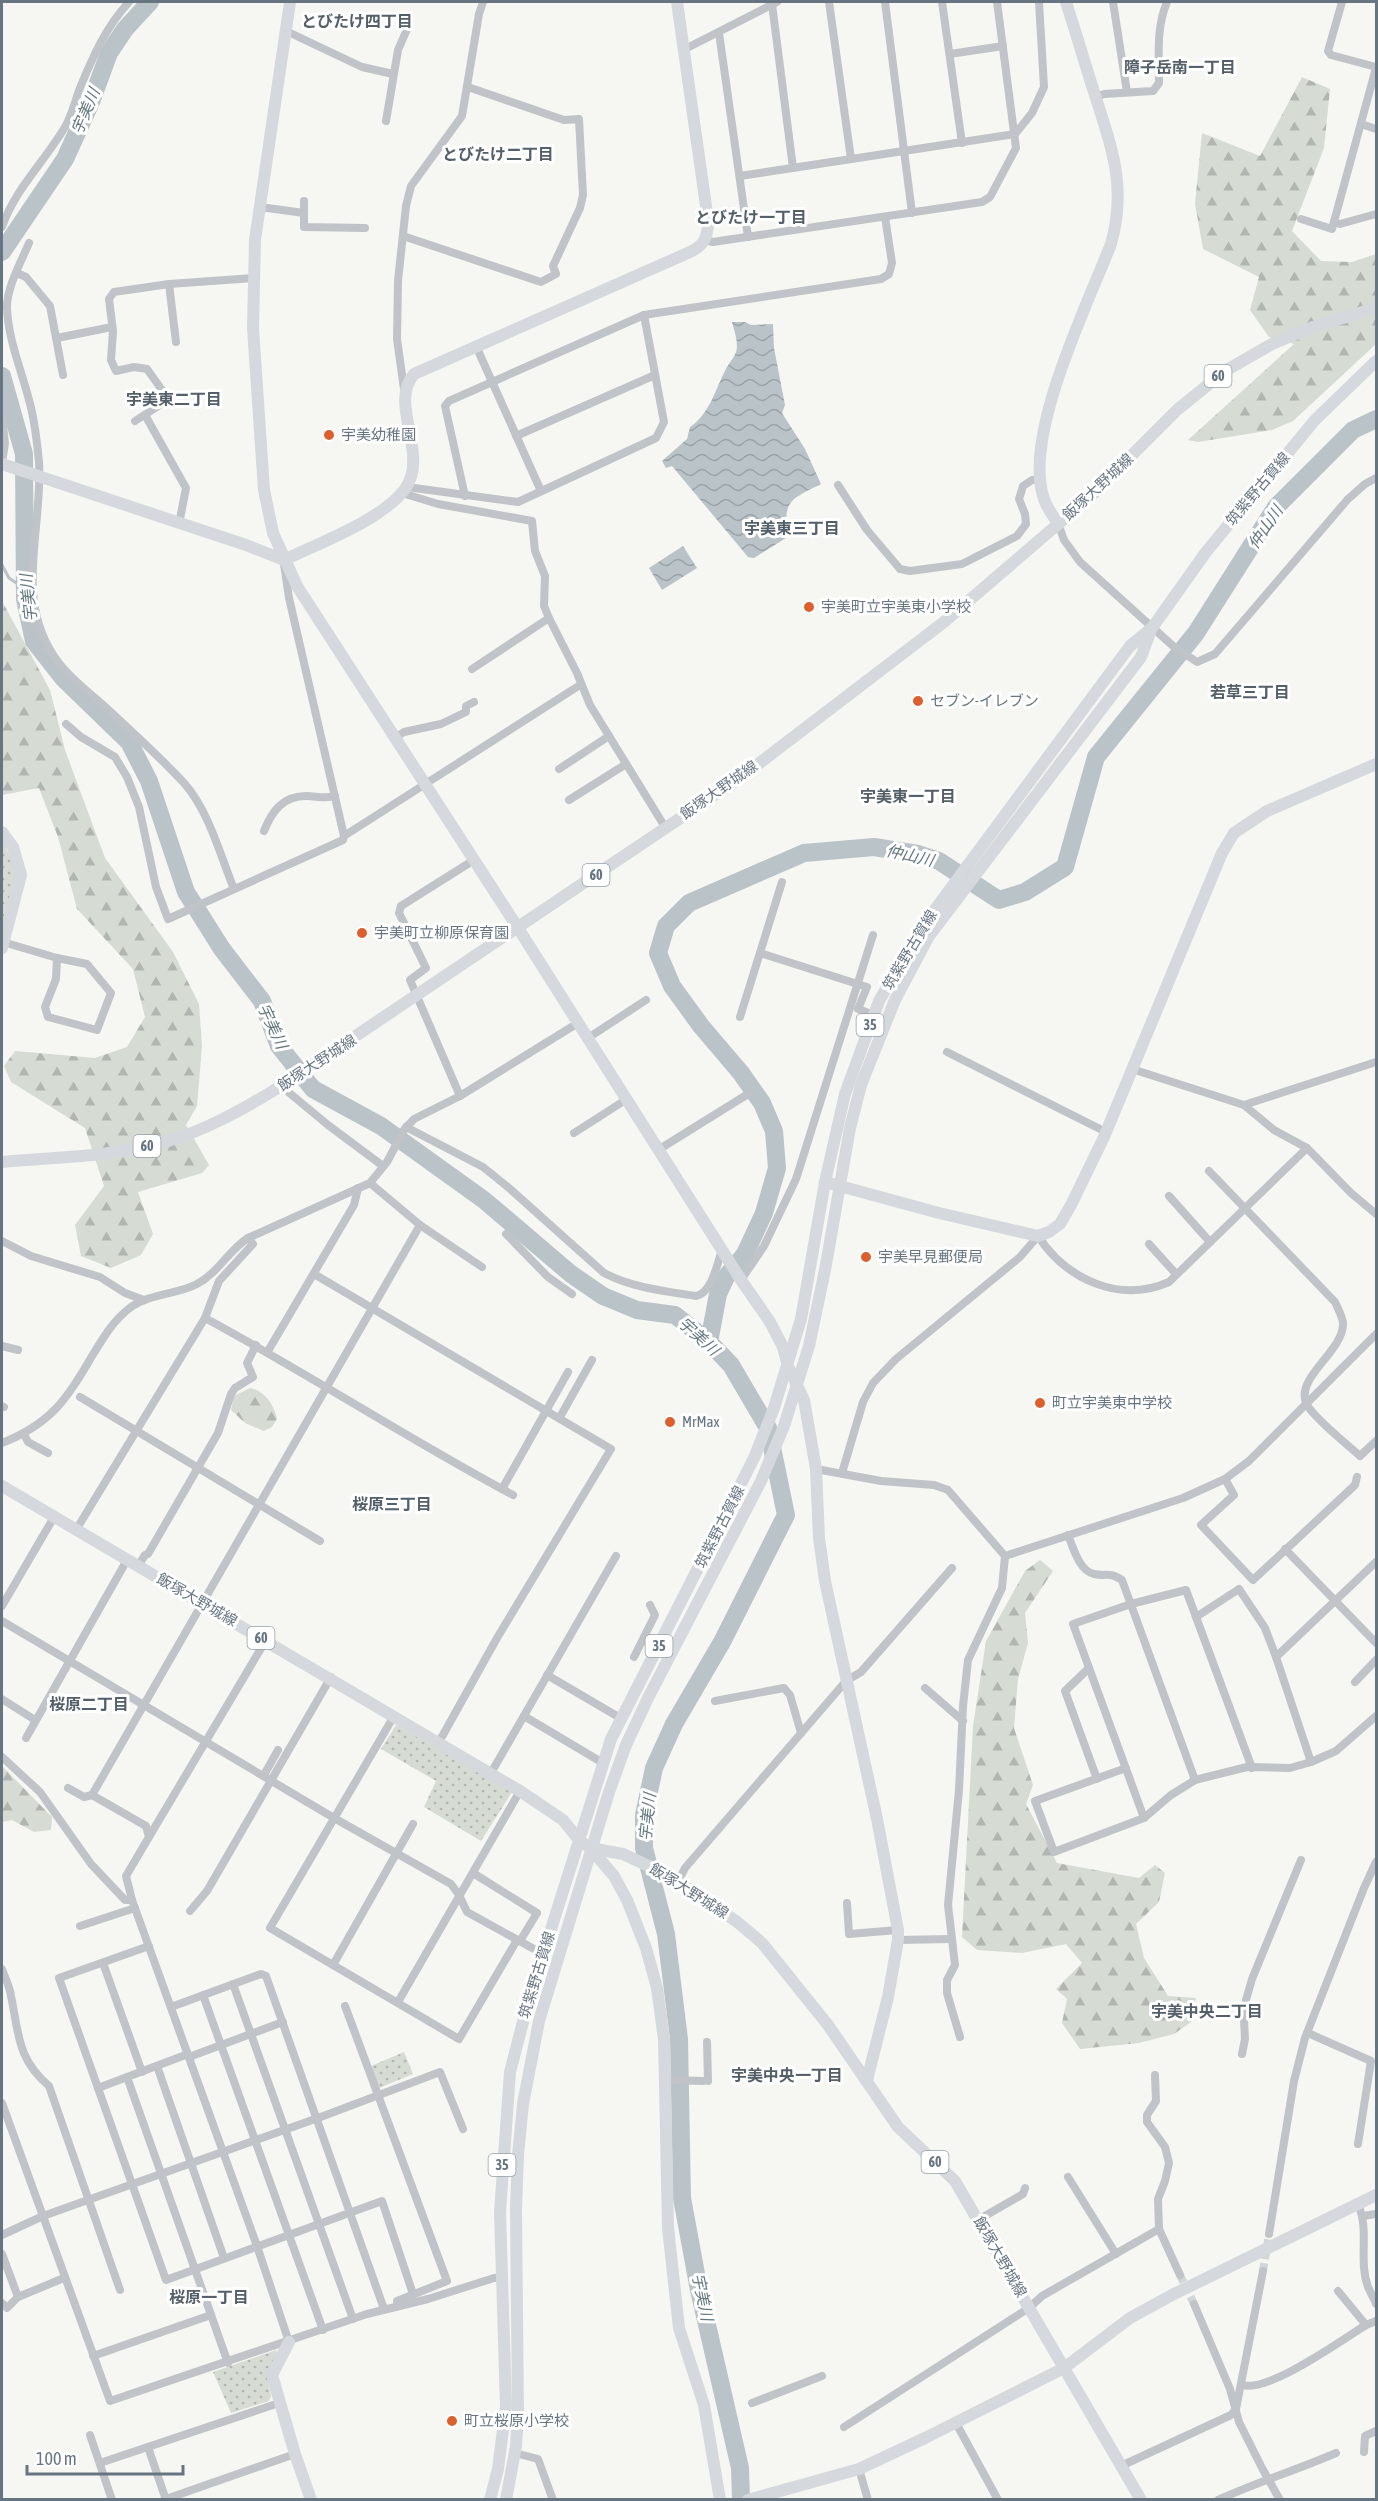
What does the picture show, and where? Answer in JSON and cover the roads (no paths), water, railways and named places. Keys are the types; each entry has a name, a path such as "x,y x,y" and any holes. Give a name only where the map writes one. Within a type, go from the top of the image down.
{"main road":[{"path":"290,2 255,240 253,328 264,490 273,533 297,586 770,1322 783,1347 788,1366 804,1400 816,1469 819,1538 846,1681 877,1819 898,1935 888,1997 867,2080"},
{"path":"3,464 246,545 284,560 387,508 404,490 414,458 404,389 414,374 690,252 705,240 708,220 677,2"},
{"path":"1058,523 1043,498 1040,479 1039,458 1045,424 1074,336 1111,244 1119,194 1115,158 1066,2"},
{"name":"飯塚大野城線","path":"2,1162 105,1152 160,1143 198,1130 249,1106 317,1064 740,778 944,622 1092,495 1177,410 1225,371 1272,344 1313,327 1377,308"},
{"name":"筑紫野古賀線","path":"506,2499 515,2453 519,2390 516,2208 518,2156 524,2104 539,2021 590,1848 626,1745 648,1698 761,1481 784,1426 809,1346 821,1292 839,1186 861,1085 875,1044 929,936 957,888 975,863 1141,657 1152,628 1206,552 1315,420 1377,361"},
{"path":"825,1182 939,1213 1038,1236 1060,1224 1106,1132 1222,853 1234,833 1267,811 1377,764"},
{"path":"2,832 13,847 21,875 2,945"},
{"name":"筑紫野古賀線","path":"490,2499 498,2469 506,2406 500,2212 506,2072 611,1739 754,1458 774,1408 801,1319 825,1182 845,1094 879,1001 922,927 957,888"},
{"name":"飯塚大野城線","path":"2,1486 331,1677 491,1773 563,1820 579,1840 590,1848 623,1854 673,1879 736,1921 762,1943 814,2007 898,2127 955,2181 1141,2499"},
{"path":"590,1848 614,1876 627,1900 646,1948 657,1988 669,2080 668,2228 679,2328 704,2405 720,2499"},
{"path":"754,2498 859,2469 956,2423 1064,2368 1130,2318 1172,2295 1377,2195"},
{"path":"289,2342 272,2375 311,2499"}],"street":[{"path":"2,227 23,185 66,125 100,41 111,22 129,2"},
{"path":"404,389 397,339 398,280 406,206 411,186 462,116 478,14 483,2"},
{"path":"829,2 851,159"},
{"path":"885,2 912,213"},
{"path":"942,2 962,142"},
{"path":"705,240 713,242 885,217 982,202 990,198 1016,148 997,2"},
{"path":"740,176 1015,134 1032,113 1044,87 1039,2"},
{"path":"1113,2 1126,92"},
{"path":"1096,97 1152,91 1159,83 1158,35 1161,17 1167,2"},
{"path":"1301,219 1332,229 1377,67 1330,55 1328,51 1342,2"},
{"path":"685,49 774,3 793,168"},
{"path":"386,121 398,50 408,27"},
{"path":"286,31 362,67 393,74"},
{"path":"719,33 748,237"},
{"path":"950,54 1003,46"},
{"path":"403,236 541,282 556,274 553,266 580,208 583,195 579,119 564,120 468,87"},
{"path":"1361,124 1377,129"},
{"path":"304,201 304,227 365,228"},
{"path":"260,207 304,213"},
{"path":"1334,222 1340,224 1377,214"},
{"path":"465,496 445,406 449,401 644,315 881,279 889,274 892,263 885,217"},
{"path":"29,243 7,304 8,321 34,420 37,476 33,608 43,638 53,656 139,738 194,796 212,832 234,889"},
{"path":"17,273 26,277 50,306 63,375"},
{"path":"135,421 167,397 147,369 140,367 116,371 111,360 112,327 109,300 114,292 169,284 254,278"},
{"path":"169,284 176,342"},
{"path":"404,490 518,502 656,438 664,422 644,315"},
{"path":"57,338 112,327"},
{"path":"476,346 541,491"},
{"path":"516,436 656,375"},
{"path":"145,415 186,488 179,524"},
{"path":"2,417 5,443 3,464"},
{"path":"1058,523 1064,540 1080,562 1173,646 1197,662 1215,654 1348,499 1365,484 1377,478"},
{"path":"838,485 867,530 900,569 910,571 962,564 1017,536 1026,524 1025,514 1018,499 1023,486 1032,480 1040,479"},
{"path":"404,490 438,504 532,521 535,551 545,576 544,606 549,618 577,673 580,685 665,828"},
{"path":"284,560 289,598 344,836"},
{"path":"472,669 549,618"},
{"path":"66,724 81,737 115,758 127,777 139,807 156,888 168,919 343,840 344,836 580,685"},
{"path":"395,738 404,732 441,724 466,712 466,706 474,702"},
{"path":"559,769 609,736"},
{"path":"570,800 626,764"},
{"path":"264,831 270,815 284,801 305,796 328,798 335,796"},
{"path":"460,1096 410,980 426,968 399,913 401,906 474,860"},
{"path":"740,1017 782,882"},
{"path":"741,1280 764,1246 796,1179 856,982 873,935"},
{"path":"2,945 57,957 87,964 111,993 97,1030 48,1017 45,1007 56,979 57,957"},
{"path":"760,953 867,987 858,1009 874,1015"},
{"path":"588,1038 646,1000"},
{"path":"2,1443 37,1426 63,1402 107,1332 126,1310 144,1299 177,1292 199,1283 248,1238 370,1183 385,1164 405,1128 414,1119 460,1096 578,1023"},
{"path":"947,1052 1106,1132"},
{"path":"1244,1105 1377,1062"},
{"path":"1132,1069 1244,1105 1274,1130 1307,1148 1351,1192 1377,1214"},
{"path":"284,1084 328,1125 385,1164"},
{"path":"658,1150 748,1094"},
{"path":"574,1133 627,1100"},
{"path":"405,1128 483,1167 509,1188 571,1250 603,1274 621,1282 696,1296 705,1293 723,1252"},
{"path":"842,1473 862,1402 873,1383 896,1359 1020,1257 1038,1236 1048,1252 1080,1278 1106,1288 1130,1291 1156,1287 1168,1282 1307,1148"},
{"path":"1209,1172 1335,1302 1343,1323 1337,1345 1316,1370 1305,1390 1306,1403 1360,1456 1377,1441"},
{"path":"370,1183 420,1225 482,1267"},
{"path":"268,1351 354,1205 358,1188"},
{"path":"1169,1196 1210,1242"},
{"path":"92,1795 420,1225"},
{"path":"506,1234 541,1271 572,1294"},
{"path":"76,1530 205,1318 219,1281 253,1244 248,1238"},
{"path":"2,1241 31,1256 100,1277 125,1293 144,1299"},
{"path":"1149,1244 1176,1274"},
{"path":"314,1274 611,1449 497,1638 439,1742"},
{"path":"205,1318 268,1351 449,1461 513,1495"},
{"path":"1005,1556 1183,1498 1225,1479 1249,1461 1377,1334"},
{"path":"26,1738 69,1662 133,1563 148,1554 218,1433 231,1394 235,1388 254,1377 247,1363 256,1345"},
{"path":"2,1346 18,1350"},
{"path":"560,1417 592,1360"},
{"path":"502,1489 568,1372"},
{"path":"80,1397 320,1541"},
{"path":"24,1434 28,1442 48,1453"},
{"path":"816,1469 881,1481 934,1485 948,1490 1005,1556 1002,1588 968,1660 948,1905 955,1965 947,1980 947,1994 960,2037"},
{"path":"1225,1479 1234,1495 1201,1525 1252,1580 1354,1485 1357,1477"},
{"path":"2,1606 54,1517"},
{"path":"1068,1535 1083,1567 1093,1574 1110,1573 1122,1580 1195,1780"},
{"path":"1285,1549 1377,1643"},
{"path":"491,1773 616,1556"},
{"path":"1276,1657 1377,1562"},
{"path":"673,1879 846,1681 861,1672 952,1568"},
{"path":"1196,1617 1239,1589 1265,1628 1311,1762"},
{"path":"1144,1818 1073,1624 1131,1604 1185,1590 1252,1768"},
{"path":"650,1605 655,1615 635,1654 652,1660"},
{"path":"2,1621 334,1818 451,1884 467,1912 543,1954"},
{"path":"266,1640 126,1876 289,2342"},
{"path":"1355,1682 1377,1660"},
{"path":"1089,1668 1065,1691 1097,1779"},
{"path":"547,1675 622,1719"},
{"path":"190,1911 207,1891 268,1778 331,1677"},
{"path":"925,1688 963,1721"},
{"path":"715,1701 784,1689 790,1695 801,1733"},
{"path":"2,1699 35,1720"},
{"path":"394,1716 270,1928 459,2039 518,1940 537,1913 472,1873"},
{"path":"524,1716 603,1763"},
{"path":"1126,1768 1035,1801 1054,1852 1144,1818 1171,1795 1195,1780 1252,1768 1290,1768 1311,1762 1336,1751 1377,1716"},
{"path":"268,1778 278,1750"},
{"path":"2,1757 40,1792 102,1877 125,1900 134,1904"},
{"path":"68,1788 84,1797 92,1795 146,1827 149,1837"},
{"path":"398,2002 520,1791"},
{"path":"333,1965 413,1824"},
{"path":"1242,2054 1245,2039 1246,2000 1252,1978 1301,1860"},
{"path":"1269,2234 1294,2081 1308,2033 1364,1888 1377,1862"},
{"path":"848,1903 849,1934 952,1939"},
{"path":"80,1926 134,1904"},
{"path":"149,1946 59,1978 166,2280 382,2201 413,2294"},
{"path":"103,1963 142,2072"},
{"path":"2,1969 11,1995 17,2037 26,2061 49,2086 120,2290"},
{"path":"171,2007 261,1974 266,1976 384,2309"},
{"path":"233,1984 352,2319"},
{"path":"203,1995 323,2330"},
{"path":"345,2006 447,2281 397,2301 398,2306"},
{"path":"98,2088 283,2022"},
{"path":"1308,2033 1371,2061 1359,2144"},
{"path":"669,2080 705,2081 707,2042"},
{"path":"157,2066 224,2258"},
{"path":"2,2235 42,2216 285,2130 440,2072 463,2129"},
{"path":"1155,2075 1156,2101 1147,2115 1147,2122 1165,2147 1169,2163 1166,2181 1158,2199 1159,2229 1180,2275"},
{"path":"127,2077 228,2363"},
{"path":"2,2103 110,2401 228,2363 352,2319 502,2277"},
{"path":"1068,2177 1116,2254"},
{"path":"978,2220 1023,2194 1025,2187"},
{"path":"1358,2204 1364,2216 1367,2286 1377,2304"},
{"path":"1364,2216 1377,2214"},
{"path":"844,2427 1029,2308 1042,2296 1159,2229"},
{"path":"2,2254 18,2297"},
{"path":"1121,2466 1231,2415 1236,2409 1263,2271"},
{"path":"2,2303 7,2308 18,2297 64,2278"},
{"path":"1338,2291 1366,2325"},
{"path":"1194,2304 1236,2409 1239,2422 1280,2499"},
{"path":"93,2356 211,2315"},
{"path":"1242,2385 1250,2387 1257,2385 1300,2367 1366,2325 1377,2321"},
{"path":"752,2403 822,2376"},
{"path":"100,2463 279,2403"},
{"path":"956,2423 998,2499"},
{"path":"1364,2452 1365,2436 1377,2431"},
{"path":"90,2435 112,2499"},
{"path":"148,2447 166,2499 295,2454"},
{"path":"515,2453 538,2459 553,2499"},
{"path":"1218,2499 1269,2477 1296,2471 1336,2453"},
{"path":"859,2469 868,2499"},
{"path":"543,2499 549,2488"}],"water":[{"path":"732,322 745,322 751,325 773,324 774,348 785,405 782,413 805,449 821,484 801,494 791,503 786,516 786,538 754,558 748,557 672,466 666,468 662,461 687,439 690,427 708,408 735,355 737,343"},
{"path":"683,546 697,568 662,590 649,568"}],"waterway":[{"name":"宇美川","path":"2,252 65,159 91,102 109,53 125,29 150,2"},
{"name":"宇美川","path":"2,376 24,454 25,599 34,641 63,678 129,742 149,781 186,892 222,949 262,1001 279,1046 313,1089 381,1126 484,1200 571,1274 603,1296 637,1310 675,1315 709,1342 731,1365 768,1428 786,1515 722,1642 674,1724 654,1768 644,1815 644,1848 666,1934 679,2039 682,2198 699,2290 740,2468 741,2500"},
{"name":"仲山川","path":"709,1342 718,1294 726,1277 745,1254 764,1213 777,1168 774,1131 762,1103 741,1073 701,1026 672,986 658,953 666,926 689,903 804,853 874,847 918,854 939,861 999,900 1025,892 1065,867 1096,757 1196,633 1276,507 1353,430 1376,419"},
{"path":"2,565 9,578 25,589"}],"tunnel":[{"path":"1263,2271 1269,2234"},
{"path":"1180,2275 1194,2304"}],"place":[{"name":"宇美幼稚園","path":"329,435"},
{"name":"宇美町立宇美東小学校","path":"809,607"},
{"name":"セブン-イレブン","path":"918,701"},
{"name":"宇美町立柳原保育園","path":"362,933"},
{"name":"宇美早見郵便局","path":"866,1257"},
{"name":"町立宇美東中学校","path":"1040,1403"},
{"name":"MrMax","path":"670,1422"},
{"name":"町立桜原小学校","path":"452,2421"}],"district":[{"name":"とびたけ四丁目","path":"357,21"},
{"name":"障子岳南一丁目","path":"1180,67"},
{"name":"とびたけ二丁目","path":"498,154"},
{"name":"とびたけ一丁目","path":"751,217"},
{"name":"宇美東二丁目","path":"174,399"},
{"name":"宇美東三丁目","path":"792,528"},
{"name":"若草三丁目","path":"1250,692"},
{"name":"宇美東一丁目","path":"908,796"},
{"name":"桜原三丁目","path":"392,1504"},
{"name":"桜原二丁目","path":"89,1704"},
{"name":"宇美中央二丁目","path":"1207,2011"},
{"name":"宇美中央一丁目","path":"787,2075"},
{"name":"桜原一丁目","path":"209,2297"}]}
